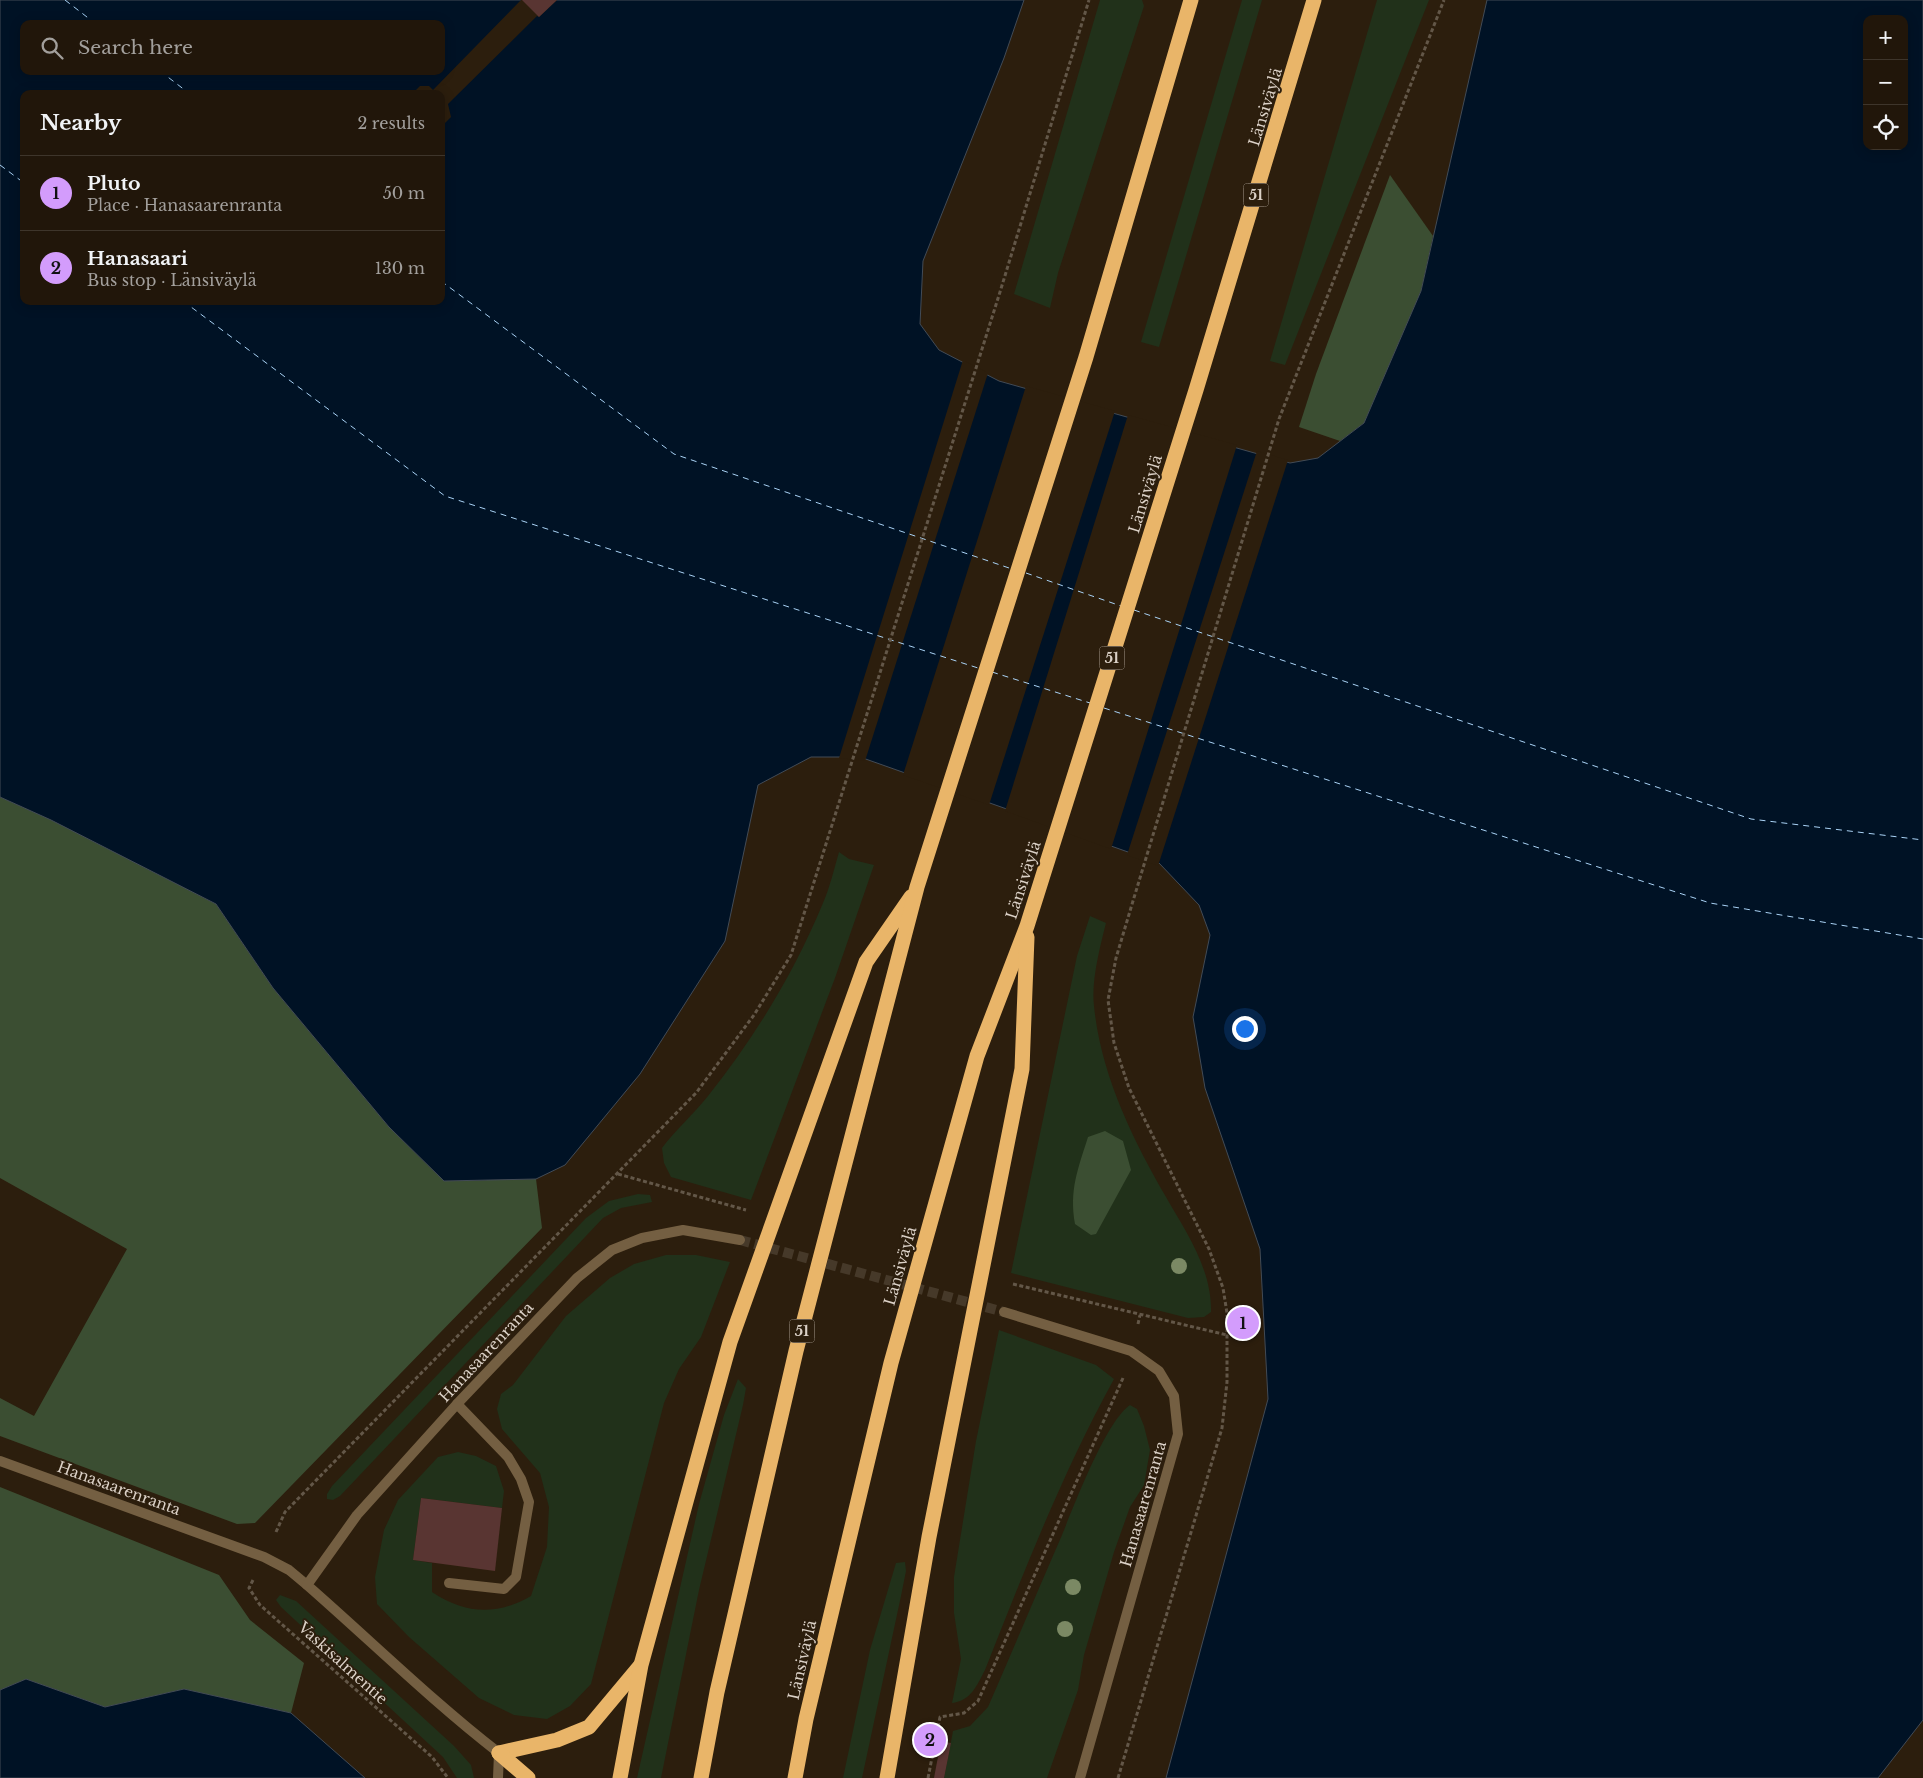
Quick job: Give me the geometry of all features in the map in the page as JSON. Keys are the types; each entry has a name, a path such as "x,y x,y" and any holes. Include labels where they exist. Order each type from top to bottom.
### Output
{"highway":[{"name":"51","path":"701,1778 717,1692 796,1351 918,887 1086,358 1191,0"},
{"name":"Länsiväylä","path":"795,1778 806,1719 891,1363 977,1056 1027,926 1196,390 1314,0"},
{"path":"620,1778 642,1665 730,1342 866,962 918,887"},
{"path":"887,1778 929,1537 1022,1069 1027,926"},
{"path":"499,1753 557,1740 589,1727 642,1665"},
{"path":"499,1753 528,1778"}],"street":[{"name":"Hanasaarenranta","path":"307,1585 357,1515 457,1404 578,1278 612,1250 642,1238 683,1230 740,1240"},
{"name":"Hanasaarenranta","path":"1004,1312 1131,1352 1159,1371 1174,1396 1178,1434 1080,1778"},
{"path":"449,1583 504,1589 516,1577 529,1502 521,1480 508,1457 457,1404"},
{"name":"Hanasaarenranta","path":"0,1461 264,1557 289,1570 380,1648 457,1721 499,1753"},
{"path":"498,1778 499,1753"}],"path":[{"path":"264,1557 285,1512 696,1093 754,1015 791,955 1000,292 1089,0"},
{"path":"1118,1778 1222,1428 1227,1382 1228,1313 1223,1288 1209,1249 1130,1088 1114,1043 1108,1000 1116,958 1279,418 1444,0"},
{"path":"618,1174 749,1211"},
{"path":"1013,1284 1227,1335"},
{"path":"928,1778 940,1717 964,1712 978,1701 1118,1394 1140,1315"},
{"name":"Vaskisalmentie","path":"264,1557 250,1588 260,1605 432,1757 448,1778"}],"green space":[{"path":"1100,0 1142,0 1144,6 1058,273 1050,308 1014,294"},
{"path":"1242,0 1262,0 1159,347 1141,342"},
{"path":"1377,0 1429,0 1285,365 1270,361"},
{"path":"1390,175 1433,236 1421,291 1364,423 1340,441 1299,427 1316,374"},
{"path":"0,797 51,819 216,904 273,988 389,1127 444,1181 536,1179 542,1228 255,1523 237,1524 0,1436 0,1398 34,1416 127,1249 0,1178"},
{"path":"839,852 849,859 874,865 835,978 751,1200 671,1177 664,1163 662,1148 703,1103 742,1051 772,1004 812,929 828,891"},
{"path":"1090,916 1106,923 1097,964 1093,996 1103,1057 1130,1129 1153,1175 1189,1237 1202,1266 1210,1296 1211,1312 1204,1317 1188,1318 1011,1273 1077,956"},
{"path":"1105,1131 1123,1141 1131,1170 1096,1234 1091,1235 1075,1224 1073,1212 1074,1190 1088,1137"},
{"path":"638,1194 650,1195 652,1202 621,1208 603,1218 340,1496 333,1500 327,1499 327,1494 332,1486 586,1218 609,1201"},
{"path":"666,1255 696,1255 730,1262 701,1337 679,1369 664,1403 591,1684 570,1706 547,1719 514,1715 479,1698 409,1637 377,1604 375,1577 384,1530 398,1500 438,1457 458,1452 476,1456 496,1466 504,1491 502,1508 421,1498 413,1560 432,1563 432,1592 456,1605 481,1610 493,1609 505,1607 531,1596 547,1547 549,1507 540,1473 502,1429 497,1409 501,1394 513,1385 566,1316 610,1278 634,1264"},
{"path":"999,1330 1096,1365 1114,1379 1061,1486 985,1670 969,1696 959,1702 952,1703 961,1659 954,1613 954,1577 976,1441"},
{"path":"738,1379 746,1388 743,1405 699,1590 661,1778 637,1778 699,1504 724,1415"},
{"path":"1130,1405 1137,1409 1144,1426 1150,1450 1144,1485 1130,1507 1114,1552 1084,1655 1078,1690 1047,1778 944,1778 953,1731 970,1726 988,1707 1092,1465 1111,1428"},
{"path":"0,1487 219,1575 250,1620 304,1663 291,1713 184,1689 105,1707 26,1679 0,1690"},
{"path":"905,1562 906,1571 862,1778 843,1778 870,1650 896,1563"},
{"path":"280,1595 296,1601 454,1746 471,1765 474,1778 457,1778 443,1757 281,1607 276,1600"}],"water":[{"path":"0,0 1024,0 1004,58 923,261 920,324 939,350 999,381 1290,463 1318,458 1364,423 1421,291 1487,0 1923,0 1923,1720 1878,1778 1166,1778 1268,1399 1260,1249 1205,1088 1193,1017 1210,935 1199,905 1159,863 860,757 811,757 758,785 725,941 640,1074 565,1165 536,1179 444,1181 389,1127 273,988 216,904 51,820 0,797"},
{"path":"26,1679 105,1707 184,1689 291,1713 365,1778 0,1778 0,1690"}],"pier":[{"path":"521,0 557,0 539,17 537,16 448,104 451,117 445,123 445,90 433,90"},
{"path":"420,86 429,86 433,90 416,90"},
{"path":"963,360 988,373 865,761 839,758"},
{"path":"1026,386 1115,411 989,805 903,775"},
{"path":"1128,415 1237,445 1111,849 1005,811"},
{"path":"1257,451 1288,460 1158,866 1127,855"}],"building":[{"path":"522,0 557,0 539,17"},
{"path":"421,1498 502,1508 495,1571 413,1560"},
{"path":"941,1741 951,1743 944,1778 934,1778"}],"ferry route":[{"path":"65,0 91,20"},
{"path":"165,75 185,90"},
{"path":"0,165 20,180"},
{"path":"445,284 674,454 1012,569"},
{"path":"188,305 445,496 978,668"},
{"path":"1026,573 1121,606"},
{"path":"1134,610 1751,819 1923,840"},
{"path":"992,672 1090,703"},
{"path":"1104,708 1710,903 1923,939"}],"tunnel":[{"path":"740,1240 1004,1312"}],"place":[{"name":"Pluto","path":"1243,1323"},
{"name":"Hanasaari","path":"930,1740"}]}
